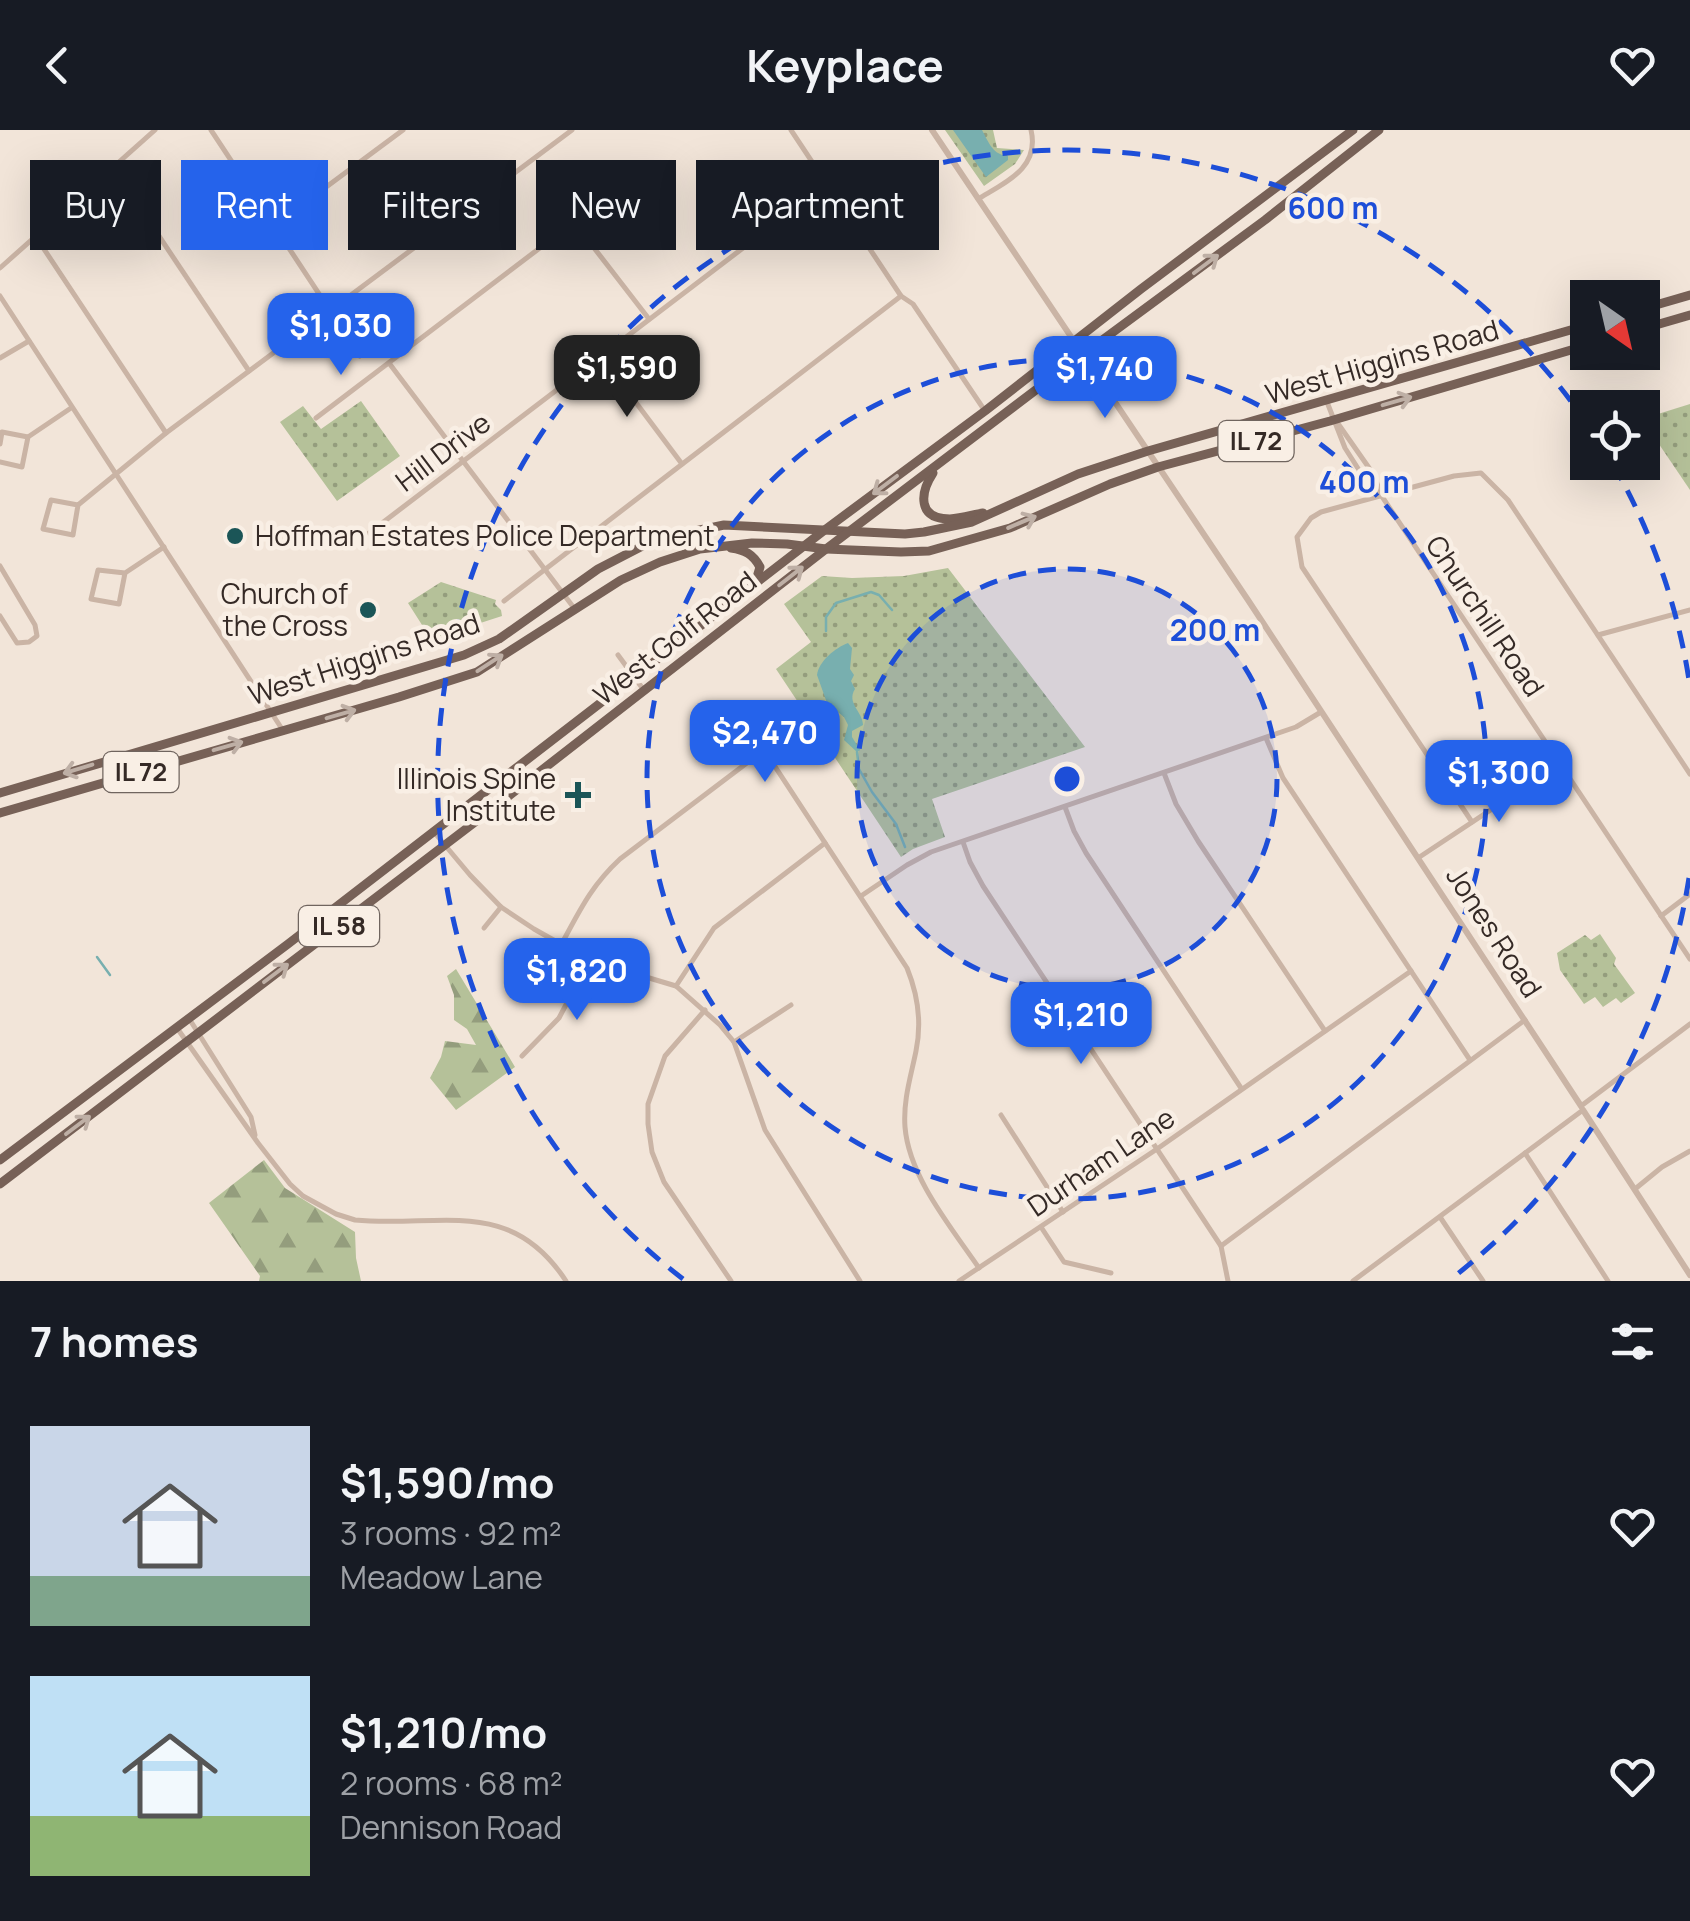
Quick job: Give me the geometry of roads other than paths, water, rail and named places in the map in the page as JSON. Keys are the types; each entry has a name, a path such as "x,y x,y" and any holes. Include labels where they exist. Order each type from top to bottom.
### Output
{"main road":[{"name":"West Golf Road","path":"0,1160 1354,130"},
{"name":"West Golf Road","path":"0,1184 1379,130"},
{"path":"1660,304 1690,295"},
{"path":"1660,323 1690,315"},
{"name":"West Higgins Road","path":"0,793 481,648 624,554 656,539 724,525 905,534 972,522 1078,474 1570,330"},
{"name":"West Higgins Road","path":"0,814 477,672 621,580 700,549 752,543 929,551 1010,528 1158,467 1335,420 1570,350"},
{"path":"938,466 923,491 925,506 931,514 952,518 996,511"},
{"path":"718,546 752,554 760,567 755,584"}],"street":[{"path":"121,160 155,130"},
{"path":"211,130 231,160"},
{"path":"328,185 402,130"},
{"path":"78,505 51,500 43,530 73,534 78,505 115,474 572,130"},
{"path":"790,130 811,160"},
{"name":"Jones Road","path":"932,130 1418,858 1690,1274"},
{"path":"978,199 1019,174 1030,160 1034,140 1031,130"},
{"path":"316,418 574,222 648,319"},
{"path":"161,239 249,371"},
{"path":"0,268 30,242"},
{"path":"45,250 166,433"},
{"path":"291,250 360,356"},
{"name":"Hill Drive","path":"369,533 739,250"},
{"path":"871,250 985,411"},
{"path":"0,296 282,730"},
{"path":"504,602 902,296"},
{"path":"0,358 29,341"},
{"path":"601,356 682,464"},
{"path":"388,363 574,608"},
{"name":"Churchill Road","path":"1327,401 1335,420 1374,475 1380,494 1690,960"},
{"path":"0,462 22,467 28,438 71,408"},
{"path":"0,444 2,432 28,438"},
{"path":"1472,822 1302,567 1297,536 1321,512 1454,476 1481,474 1508,500 1690,774"},
{"path":"124,573 119,604 91,600 98,570 124,573 164,548"},
{"path":"0,566 35,625 37,636 29,642 18,642 0,616"},
{"path":"1598,635 1690,610"},
{"path":"618,655 644,690"},
{"path":"736,707 906,968 916,994 919,1032 904,1112 911,1160 979,1268"},
{"path":"861,896 915,860 1296,728 1321,712"},
{"path":"1266,738 1283,778 1470,1060"},
{"path":"560,944 592,888 612,866 764,750"},
{"path":"1418,858 1560,764"},
{"path":"1164,773 1198,842 1325,1030"},
{"path":"1065,807 1080,842 1242,1089"},
{"path":"434,832 502,907 589,960 676,986 706,1010 734,1042 765,1130 860,1281"},
{"path":"676,986 714,928 825,842"},
{"path":"963,842 983,886 1221,1246 1228,1281"},
{"path":"1661,916 1690,894"},
{"path":"484,928 502,907"},
{"path":"522,1056 559,1018 589,960"},
{"name":"Durham Lane","path":"960,1281 1411,971"},
{"path":"734,1042 791,1005"},
{"path":"706,1010 665,1056 648,1104 648,1124 652,1152 664,1182 731,1281"},
{"path":"189,1019 251,1118 258,1143"},
{"path":"1221,1246 1525,1020"},
{"path":"1354,1281 1690,1024"},
{"path":"177,1028 258,1143 303,1196 354,1220 488,1222 535,1244 566,1281"},
{"path":"1001,1115 1063,1212"},
{"path":"1635,1189 1662,1167 1690,1152"},
{"path":"1525,1153 1608,1281"},
{"path":"1440,1217 1483,1281"},
{"path":"1041,1228 1064,1262 1111,1273"}],"water":[{"path":"953,130 982,130 992,148 1008,156 1008,160 986,177"},
{"path":"848,643 852,648 850,669 855,689 852,699 863,725 852,731 860,750 857,752 844,740 848,725 827,703 817,675 828,656"}],"waterway":[{"path":"826,631 826,617 836,603 871,592 892,610"},
{"path":"857,752 859,769 896,824 905,847"},
{"path":"97,957 110,975"}],"place":[{"name":"Hoffman Estates Police Department","path":"235,536"},
{"name":"Church of the Cross","path":"368,610"},
{"name":"Illinois Spine Institute","path":"578,795"}]}
